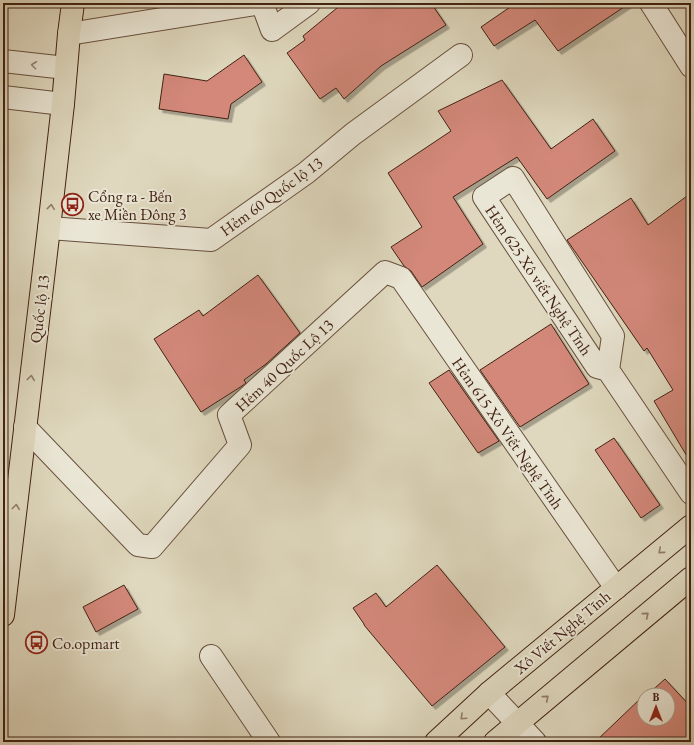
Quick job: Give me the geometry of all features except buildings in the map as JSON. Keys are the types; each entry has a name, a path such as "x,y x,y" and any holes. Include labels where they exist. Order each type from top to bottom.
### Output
{"main road":[{"name":"Quốc lộ 13","path":"3,615 49,228 73,3"},
{"name":"Xô Viết Nghệ Tĩnh","path":"436,742 489,693 691,526"},
{"path":"495,742 691,578"}],"street":[{"path":"69,34 261,3 272,30 309,3"},
{"path":"651,3 691,66"},
{"name":"Hẻm 60 Quốc lộ 13","path":"49,228 211,240 306,173 353,134 461,56"},
{"path":"3,61 66,68"},
{"path":"3,97 63,104"},
{"name":"Hẻm 625 Xô viết Nghệ Tĩnh","path":"608,370 613,336 513,178 484,197 597,367 608,370 691,493"},
{"path":"537,278 565,260"},
{"name":"Hẻm 40 Quốc Lộ 13","path":"25,427 138,545 152,547 240,446 229,416 385,272 401,278"},
{"name":"Hẻm 615 Xô Viết Nghệ Tĩnh","path":"401,278 616,588"},
{"path":"211,656 269,742"},
{"path":"489,693 535,742"}],"place":[{"name":"Cổng ra - Bến xe Miền Đông 3","path":"72,205"},
{"name":"Co.opmart","path":"36,643"}]}
